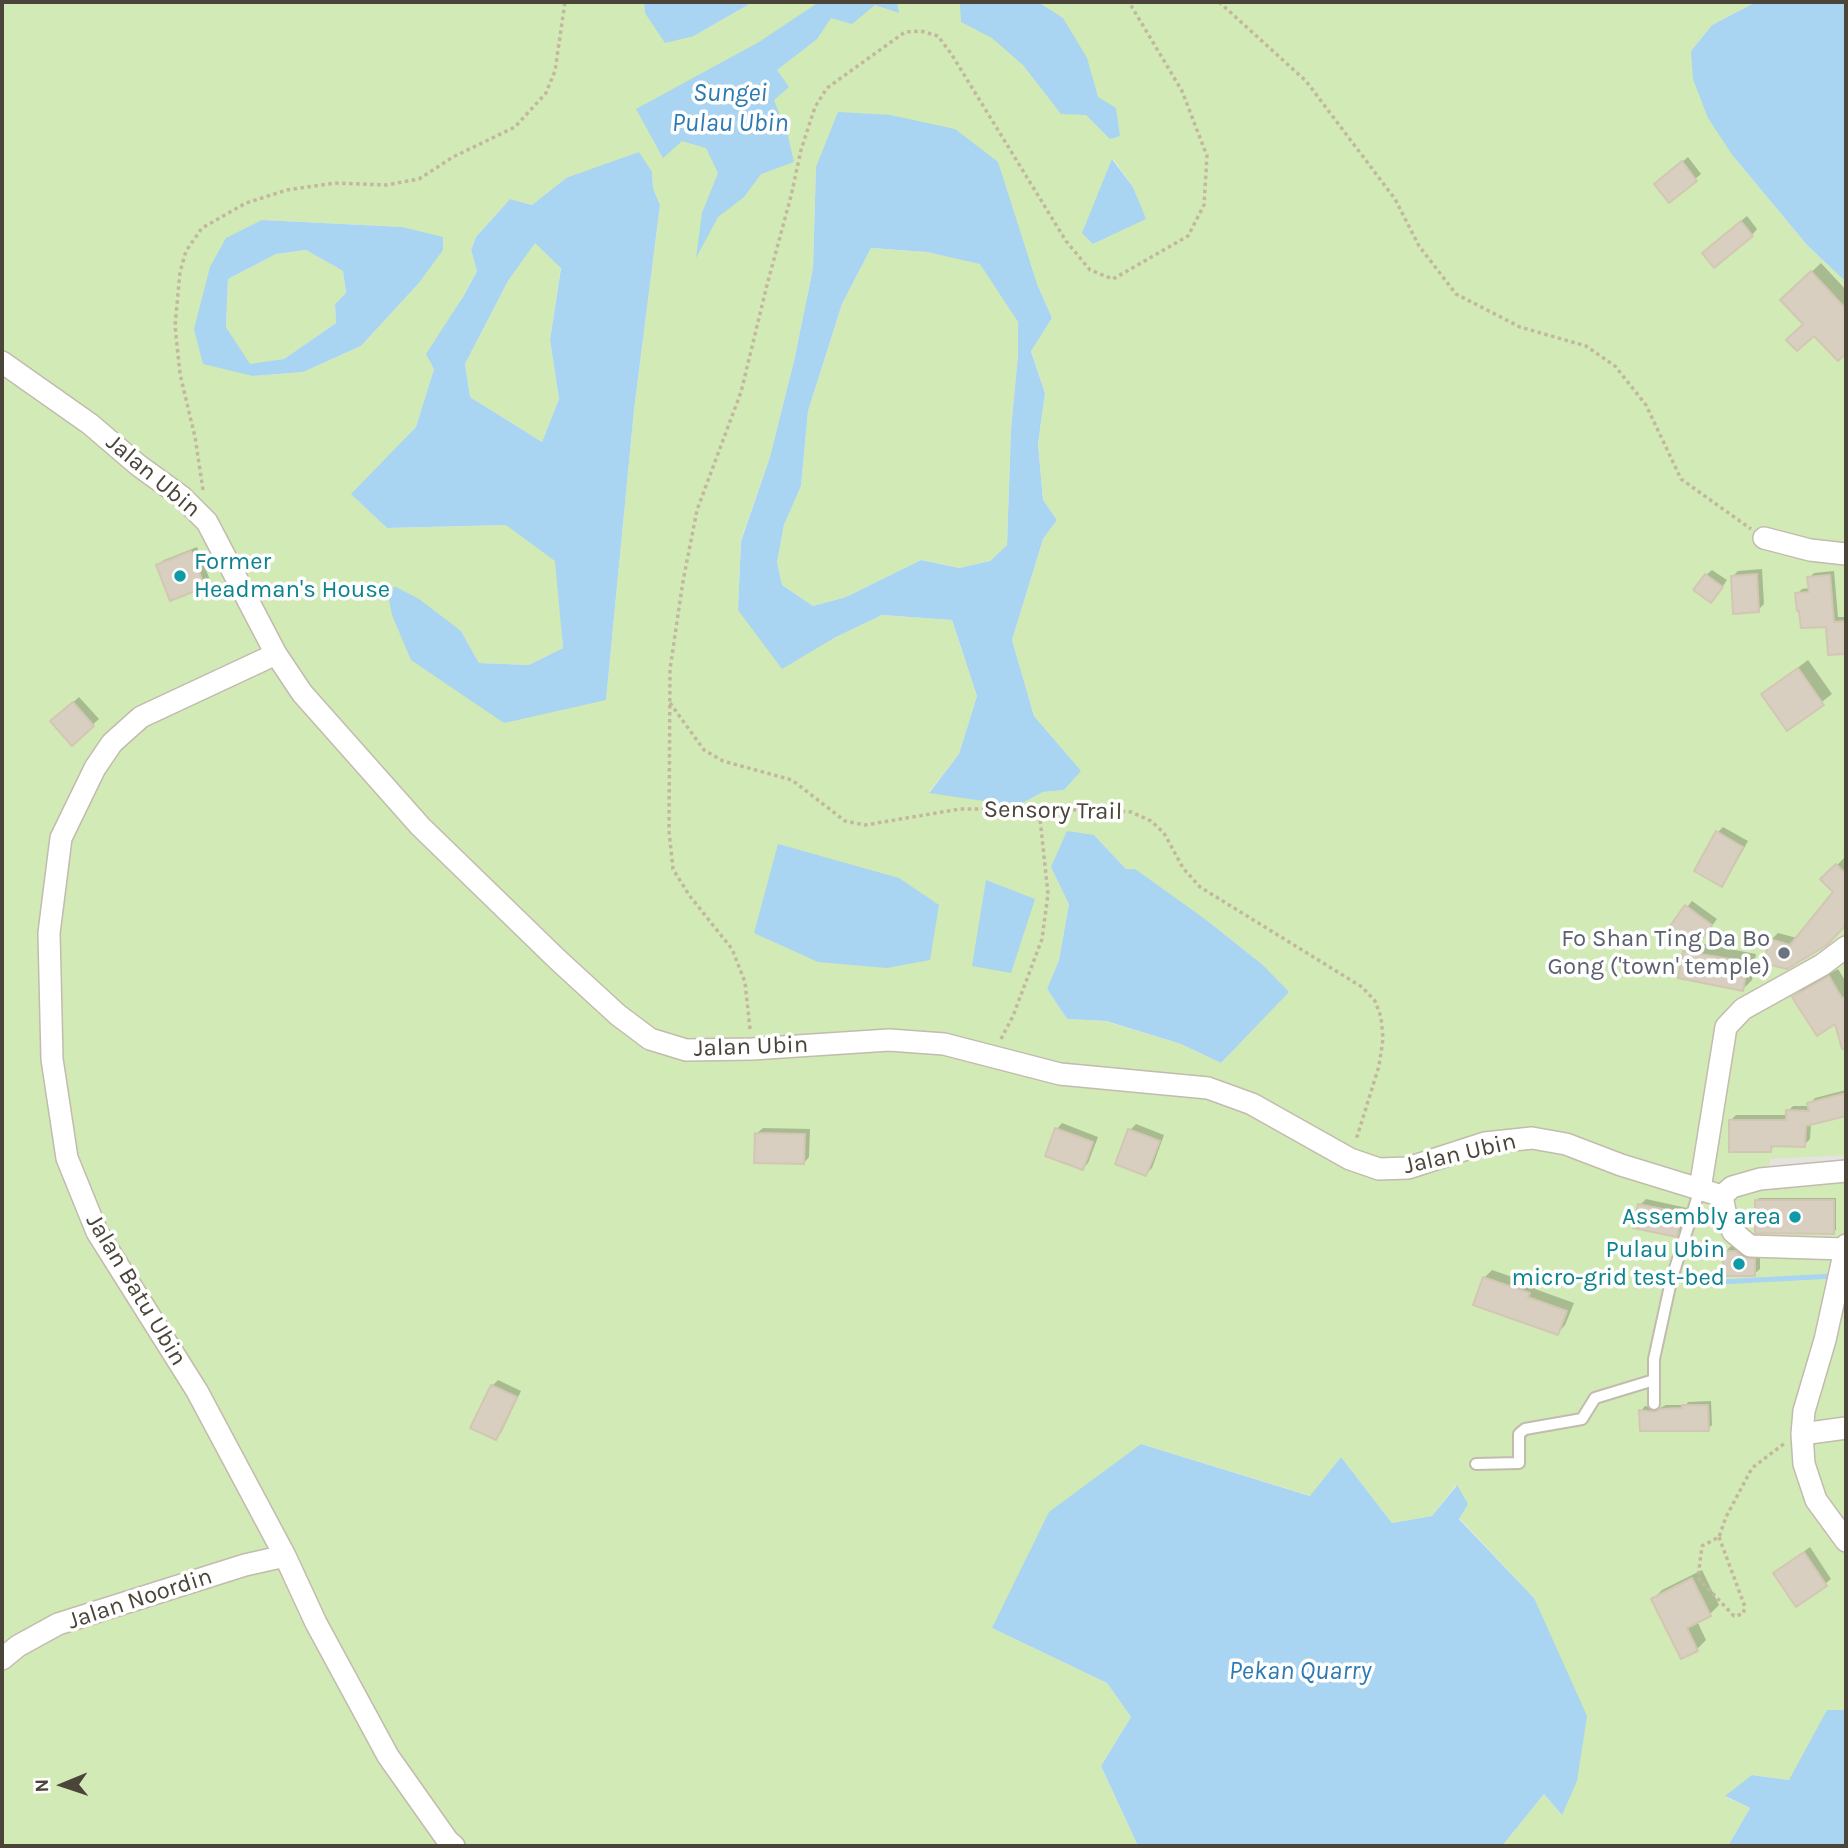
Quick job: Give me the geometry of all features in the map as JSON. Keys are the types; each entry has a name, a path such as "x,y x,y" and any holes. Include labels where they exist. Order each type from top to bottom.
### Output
{"street":[{"name":"Jalan Ubin","path":"2,362 90,424 138,465 182,497 207,522 276,654 302,693 420,826 618,1015 650,1039 686,1050 752,1049 889,1040 944,1044 1060,1074 1208,1088 1252,1104 1350,1159 1379,1169 1408,1168 1485,1143 1532,1138 1566,1144 1621,1165 1722,1196"},
{"path":"1765,538 1810,550 1846,554"},
{"name":"Jalan Batu Ubin","path":"276,654 141,717 112,743 95,768 61,838 49,933 52,1059 66,1158 97,1232 197,1391 285,1556 316,1623 388,1756 454,1846"},
{"path":"1700,1189 1726,1027 1743,1009 1822,965 1846,947"},
{"path":"1846,1171 1760,1179 1732,1187 1722,1196 1733,1232 1750,1246 1845,1247 1825,1339 1804,1411 1802,1434 1804,1464 1816,1500 1846,1541"},
{"path":"1802,1434 1846,1429"},
{"name":"Jalan Noordin","path":"2,1659 18,1646 58,1624 245,1565 285,1556"}],"lane":[{"path":"1654,1404 1654,1359 1671,1281 1700,1189"},
{"path":"1476,1464 1519,1462 1519,1434 1525,1429 1582,1419 1595,1398 1654,1380"}],"path":[{"path":"207,522 195,438 180,374 175,326 180,272 186,251 202,228 246,202 287,190 335,183 386,186 419,179 453,157 515,127 546,93 555,71 565,2"},
{"path":"752,1049 745,982 732,949 689,895 673,869 669,831 670,669 697,510 741,392 814,107 827,88 905,32 921,31 938,36 1066,241 1090,270 1113,279 1188,236 1204,205 1207,156 1182,91 1129,2"},
{"path":"1219,2 1306,81 1395,199 1419,246 1455,294 1520,327 1586,346 1615,366 1646,405 1681,479 1765,538"},
{"name":"Sensory Trail","path":"669,701 704,750 723,761 792,780 845,821 865,825 950,810 1120,811 1131,812 1151,821 1164,833 1182,867 1200,887 1362,987 1375,1001 1381,1017 1383,1039 1380,1066 1350,1159"},
{"path":"992,1056 1013,1016 1042,939 1048,894 1039,810"},
{"path":"1719,1537 1702,1546 1698,1578 1734,1616 1743,1614 1745,1607 1719,1537 1726,1517 1752,1468 1777,1446 1802,1434"}],"green space":[{"path":"2,2 644,2 645,13 694,36 753,2 1756,2 1712,25 1691,51 1733,156 1807,245 1846,282 1846,1710 1827,1711 1846,1846 1788,1780 1753,1775 1726,1797 1750,1808 1728,1846 1502,1846 1544,1794 1562,1815 1534,1598 1459,1518 1456,1485 1432,1516 1392,1523 1341,1457 1311,1496 1141,1444 992,1628 1107,1683 1131,1717 1101,1766 1138,1846 2,1846","holes":["1113,159 1133,187 1145,219 1093,244","816,167 1037,284 1052,318 1031,350 1045,393 1038,444 1043,500 1057,520 1043,539 1012,640 1034,716 1080,771 1064,790 1043,792 1017,806 929,792 959,754 977,696 952,620 882,615 834,638 738,610 741,540 770,457 794,361 813,268","652,172 653,188 660,205 634,410 606,700 411,660 389,600 394,586 461,631 479,663 529,665 563,648 556,561 507,525 387,528 352,494 416,427 434,369 463,297 477,271 471,250 476,237 510,199 532,205 566,178","262,220 402,227 418,284 361,346 303,372 253,376 194,329","1094,835 1126,869 1209,922 1263,965 1288,992 1221,1063 1181,1044 1105,1021 1067,1019 1047,989 1059,960 1069,904"]},
{"path":"535,242 561,267 550,340 559,399 542,442 470,397 465,364 508,281"},
{"path":"871,248 927,252 981,263 1018,322 1007,545 990,561 959,568 921,560 846,597 813,606 782,585 777,562 784,525 801,486 808,411 842,304"},
{"path":"306,250 343,271 346,294 335,304 336,323 284,359 250,365 226,327 228,279 276,254"}],"shaded area":[{"path":"1846,1155 1846,1166 1769,1170 1770,1159"}],"water":[{"path":"644,2 753,2 694,36 665,43 645,13"},
{"name":"Sungei Pulau Ubin","path":"819,2 897,2 899,13 875,5 852,24 831,18 817,39 777,70 789,87 774,100 788,136 794,162 761,174 744,197 718,217 696,258 702,213 718,173 706,148 682,141 663,158 636,109 759,42"},
{"path":"960,2 1038,2 1063,18 1087,58 1098,97 1116,108 1120,136 1110,139 1086,115 1061,114 1023,65 992,38 961,22"},
{"path":"1756,2 1846,2 1846,282 1807,245 1733,156 1708,118 1693,79 1691,51 1712,25"},
{"path":"838,112 890,115 955,129 998,162 1037,284 1052,318 1031,351 1045,393 1038,444 1043,500 1057,520 1043,539 1012,640 1034,716 1081,771 1064,790 1043,792 1017,806 929,793 959,754 977,696 952,620 882,615 834,638 782,669 738,610 741,541 770,457 794,361 813,268 816,167","holes":["871,248 927,252 980,264 1018,322 1007,545 990,561 959,568 921,560 846,597 813,606 782,585 777,562 784,525 801,486 808,411 842,304"]},
{"path":"639,152 652,172 653,188 660,205 634,410 606,700 504,723 411,660 392,615 389,600 394,586 419,599 461,631 479,663 529,665 563,648 555,561 506,525 387,528 351,494 416,427 434,369 426,354 477,271 471,250 476,237 510,199 532,205 566,178","holes":["535,243 561,268 550,340 559,399 542,442 470,397 465,364 508,281"]},
{"path":"1112,159 1133,187 1146,219 1093,244 1082,233"},
{"path":"262,220 402,227 443,237 443,250 418,284 361,346 303,372 253,376 203,364 194,329 210,267 226,238","holes":["306,250 343,271 346,293 335,304 336,323 284,359 250,364 226,327 228,279 276,254"]},
{"path":"1067,831 1094,835 1126,869 1135,869 1209,922 1263,965 1289,992 1221,1063 1181,1044 1106,1021 1067,1019 1047,989 1059,960 1069,904 1051,867"},
{"path":"778,844 899,878 939,905 930,960 887,968 818,962 754,933"},
{"path":"986,880 1035,899 1011,973 972,966"},
{"name":"Pekan Quarry","path":"1141,1444 1310,1496 1341,1457 1392,1523 1432,1516 1457,1485 1468,1504 1459,1519 1534,1598 1587,1716 1577,1781 1562,1815 1544,1794 1502,1846 1138,1846 1101,1766 1131,1717 1107,1683 992,1628 1049,1512"},
{"path":"1827,1710 1846,1710 1846,1846 1728,1846 1750,1808 1725,1796 1752,1775 1789,1780"}],"building":[{"path":"1682,161 1697,181 1669,203 1654,184"},
{"path":"1741,221 1753,236 1714,268 1702,253"},
{"path":"1811,271 1846,309 1846,353 1838,361 1814,336 1797,351 1786,340 1803,324 1780,300"},
{"name":"Former Headman's House","path":"191,551 205,587 170,601 156,565"},
{"path":"1705,574 1723,587 1711,603 1693,590"},
{"path":"1757,574 1759,612 1733,614 1731,576"},
{"path":"1830,575 1834,622 1846,621 1846,654 1828,655 1826,627 1801,628 1797,611 1795,593 1809,592 1807,577"},
{"path":"1798,668 1824,705 1787,731 1761,694"},
{"path":"73,702 94,726 72,746 50,721"},
{"path":"1716,831 1743,847 1722,887 1694,871"},
{"path":"1836,864 1846,874 1846,925 1827,945 1787,969 1763,963 1770,939 1790,945 1833,892 1820,879"},
{"path":"1685,905 1712,925 1693,951 1667,930"},
{"path":"1683,951 1748,962 1743,991 1678,978"},
{"path":"1829,976 1842,998 1846,997 1846,1048 1842,1049 1835,1024 1817,1036 1792,997"},
{"path":"1846,1093 1846,1116 1806,1126 1805,1147 1771,1146 1771,1152 1729,1152 1729,1120 1786,1120 1786,1110 1809,1111 1807,1103"},
{"path":"1055,1128 1093,1142 1083,1170 1045,1156"},
{"path":"1128,1129 1160,1141 1146,1176 1115,1164"},
{"path":"755,1133 805,1134 804,1164 754,1163"},
{"name":"Assembly area","path":"1755,1200 1834,1200 1834,1234 1755,1233"},
{"path":"1638,1204 1682,1213 1677,1237 1633,1228"},
{"name":"Pulau Ubin micro-grid test-bed","path":"1723,1251 1736,1251 1742,1257 1755,1259 1755,1276 1723,1276"},
{"path":"1483,1277 1530,1293 1528,1297 1567,1311 1558,1335 1473,1305"},
{"path":"491,1385 517,1397 496,1440 470,1428"},
{"path":"1682,1405 1708,1405 1709,1431 1640,1431 1639,1410 1655,1412 1660,1409 1682,1408"},
{"path":"1804,1552 1827,1586 1796,1607 1773,1573"},
{"path":"1692,1578 1711,1616 1687,1628 1698,1651 1681,1659 1651,1599"}],"waterway":[{"path":"1700,1283 1834,1276"}],"place":[{"name":"Former Headman's House","path":"180,576"},
{"name":"Fo Shan Ting Da Bo Gong ('town' temple)","path":"1784,953"},
{"name":"Assembly area","path":"1795,1217"},
{"name":"Pulau Ubin micro-grid test-bed","path":"1739,1264"}]}
